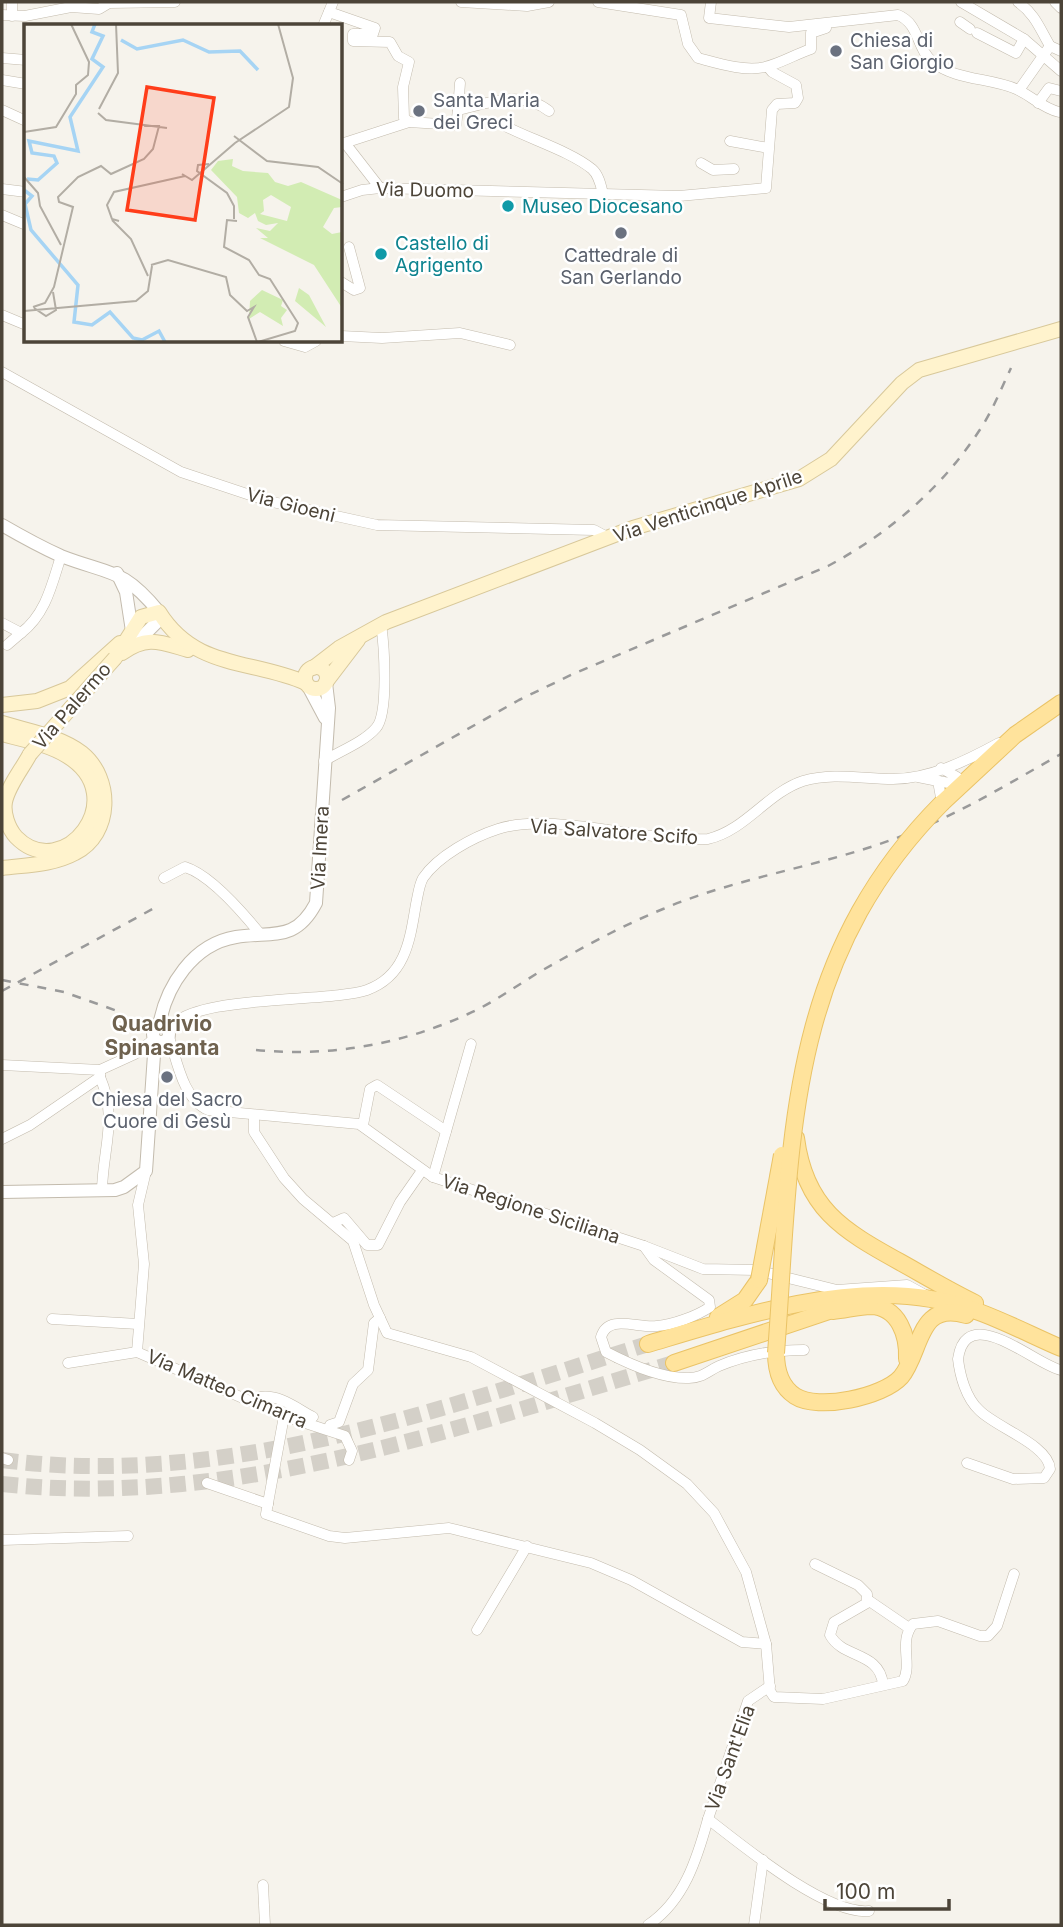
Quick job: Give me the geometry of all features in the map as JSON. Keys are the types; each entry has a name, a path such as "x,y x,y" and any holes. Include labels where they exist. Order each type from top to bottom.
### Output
{"main road":[{"name":"Via Venticinque Aprile","path":"313,668 381,624 607,537 799,479 831,459 902,383 919,370 1061,328"},
{"path":"2,705 37,701 58,694 80,680 132,637 141,617 159,612 175,635 198,652"},
{"name":"Via Venticinque Aprile","path":"326,683 367,633"},
{"path":"132,637 243,664 317,689 326,683 323,670 243,664"},
{"name":"Via Palermo","path":"30,754 111,655"},
{"path":"307,685 305,676 313,668"},
{"path":"667,1338 691,1326 728,1314 745,1300 759,1280 783,1150 819,1000 839,950 865,901 924,821 1015,735 1061,703"},
{"path":"2,723 59,740 83,754 100,778 105,803 100,825 79,852 55,861 2,868"},
{"path":"2,734 62,753 79,766 92,782 95,802 90,820 80,837 61,848 32,847 15,836 7,820 8,794 30,754"},
{"path":"2,787 30,754"},
{"path":"796,1102 776,1353 779,1376 789,1391 816,1404 879,1391 898,1380 906,1371 919,1333 938,1317 960,1313 1006,1324"},
{"path":"794,1121 799,1163 819,1203 841,1227 906,1266 994,1312 1006,1324"},
{"path":"648,1344 773,1310 873,1294 923,1298 968,1308 1061,1348"},
{"path":"674,1363 823,1312 872,1300 923,1298"},
{"path":"823,1312 872,1306 891,1314 906,1336 906,1371"}],"street":[{"path":"12,2 7,16 56,8 103,8 109,2 175,2"},
{"path":"461,2 527,6 549,2"},
{"path":"598,2 681,15 688,44 698,58 736,66 768,67 811,49 812,32 828,28 834,21"},
{"path":"712,2 709,18 789,27 898,15 911,23 925,52 936,65 1019,90 1038,103 1059,112"},
{"path":"961,2 1024,39 1047,50 1061,51"},
{"path":"1018,2 1030,10 1044,30 1047,50 1061,71"},
{"path":"1055,2 1061,8"},
{"path":"324,24 331,7 375,28 373,34 353,34 353,41 390,42 398,56 409,62 402,92 404,118 409,122"},
{"path":"960,22 1016,53 1024,39"},
{"path":"1019,90 1047,50"},
{"path":"2,58 24,60"},
{"path":"730,141 769,145 773,108 779,103 795,103 798,98 796,85 768,67"},
{"path":"2,80 24,84"},
{"path":"380,188 343,144 409,122 456,125 460,83"},
{"path":"1038,103 1049,88 1061,91"},
{"path":"458,110 523,98 550,110"},
{"path":"2,110 24,120"},
{"path":"501,124 593,169 603,194"},
{"name":"Via Duomo","path":"343,196 380,188 603,194 720,193 766,188 769,145"},
{"path":"701,163 713,170 734,169"},
{"path":"2,188 24,192"},
{"path":"2,215 24,224"},
{"path":"343,283 354,290 360,286 349,247"},
{"path":"2,315 24,324"},
{"path":"343,336 382,338 460,333 510,345"},
{"path":"292,343 308,347 313,343"},
{"name":"Via Gioeni","path":"2,372 181,472 268,501 377,525 594,530 607,537"},
{"path":"2,526 61,556 117,573 132,583 159,612"},
{"path":"7,645 30,627 44,606 61,556"},
{"path":"117,573 126,592 132,637"},
{"path":"2,624 21,633"},
{"path":"324,761 369,734 380,723 386,666 381,624"},
{"name":"Via Imera","path":"146,1171 155,1056 161,1036 157,1014 187,965 212,945 235,937 293,930 303,922 316,903 329,708 326,683"},
{"path":"307,685 319,703 326,726"},
{"name":"Via Salvatore Scifo","path":"911,777 967,760 1015,735"},
{"path":"941,768 957,776 960,785"},
{"name":"Via Salvatore Scifo","path":"161,1036 182,1018 229,1005 349,994 378,985 400,965 408,946 420,885 446,857 480,837 517,825 708,839 728,832 768,801 803,782 839,776 911,777 960,785"},
{"path":"938,781 942,803"},
{"path":"164,878 185,867 197,871 249,920 261,935"},
{"path":"165,1000 170,1013 182,1018"},
{"path":"2,1139 30,1125 100,1073 161,1036"},
{"name":"Via Regione Siciliana","path":"161,1036 190,1094 198,1104 214,1112 334,1119 363,1125 421,1171 433,1177 644,1246 703,1269 756,1270 837,1290 907,1285 923,1298"},
{"path":"433,1177 471,1044"},
{"path":"2,1065 100,1073"},
{"path":"100,1073 110,1099 110,1130 102,1190"},
{"path":"363,1125 370,1089 377,1085 446,1131"},
{"path":"254,1115 254,1132 284,1178 303,1199 348,1234 357,1248 387,1333 471,1357 586,1418 640,1450 687,1484 714,1513 737,1553 749,1581 766,1644 770,1686 774,1697 811,1700 900,1682 905,1677 904,1639 909,1628 917,1622 933,1620 980,1636 988,1636 997,1626 1014,1574"},
{"path":"2,1192 124,1188 146,1171"},
{"name":"Via Matteo Cimarra","path":"146,1171 138,1205 144,1264 137,1352 284,1416 345,1436 352,1451 349,1460"},
{"path":"334,1223 344,1218 367,1245 378,1245 400,1202 421,1171"},
{"path":"644,1246 654,1260 709,1300 710,1307 656,1326 611,1325 604,1329 601,1337 606,1352 641,1367 689,1379 706,1375 717,1367 770,1349 804,1350"},
{"path":"256,1403 267,1396 288,1402 321,1421 339,1422 353,1384 368,1370 374,1323 380,1318"},
{"path":"52,1319 138,1324"},
{"path":"967,1463 1022,1480 1040,1479 1050,1469 1043,1454 990,1420 972,1403 958,1359 967,1342 982,1335 1000,1338 1037,1361 1061,1370"},
{"path":"68,1363 137,1352"},
{"path":"284,1416 266,1514 329,1536 370,1538 432,1527 449,1528 527,1546 602,1566 742,1642 766,1644"},
{"path":"207,1483 268,1504"},
{"path":"2,1540 128,1536"},
{"path":"477,1630 527,1546"},
{"path":"815,1563 858,1586 869,1600 909,1628"},
{"path":"869,1600 865,1606 834,1622 830,1634 834,1641 873,1662 881,1674 883,1684"},
{"name":"Via Sant'Elia","path":"770,1686 748,1701 708,1819 808,1891 849,1910 869,1910"},
{"path":"648,1925 665,1913 674,1902 699,1851 708,1819"},
{"path":"754,1925 763,1860"},
{"path":"263,1885 265,1925"}],"tunnel":[{"path":"2,1460 85,1466 168,1463 249,1453 411,1417 648,1344"},
{"path":"2,1484 88,1489 174,1485 259,1474 426,1436 674,1363"}],"railway":[{"path":"342,800 519,700 573,674 828,566 872,540 912,508 948,472 984,424 1011,368"},
{"path":"256,1050 338,1050 391,1041 442,1025 486,1005 571,954 647,916 719,889 863,849 913,832 978,801 1061,754"},
{"path":"2,991 158,906"},
{"path":"2,980 64,992 123,1013"}],"place":[{"name":"Chiesa di San Giorgio","path":"836,51"},
{"name":"Santa Maria dei Greci","path":"419,111"},
{"name":"Museo Diocesano","path":"508,206"},
{"name":"Cattedrale di San Gerlando","path":"621,233"},
{"name":"Castello di Agrigento","path":"381,254"},
{"name":"Chiesa del Sacro Cuore di Gesù","path":"167,1077"}],"district":[{"name":"Quadrivio Spinasanta","path":"162,1035"}]}
